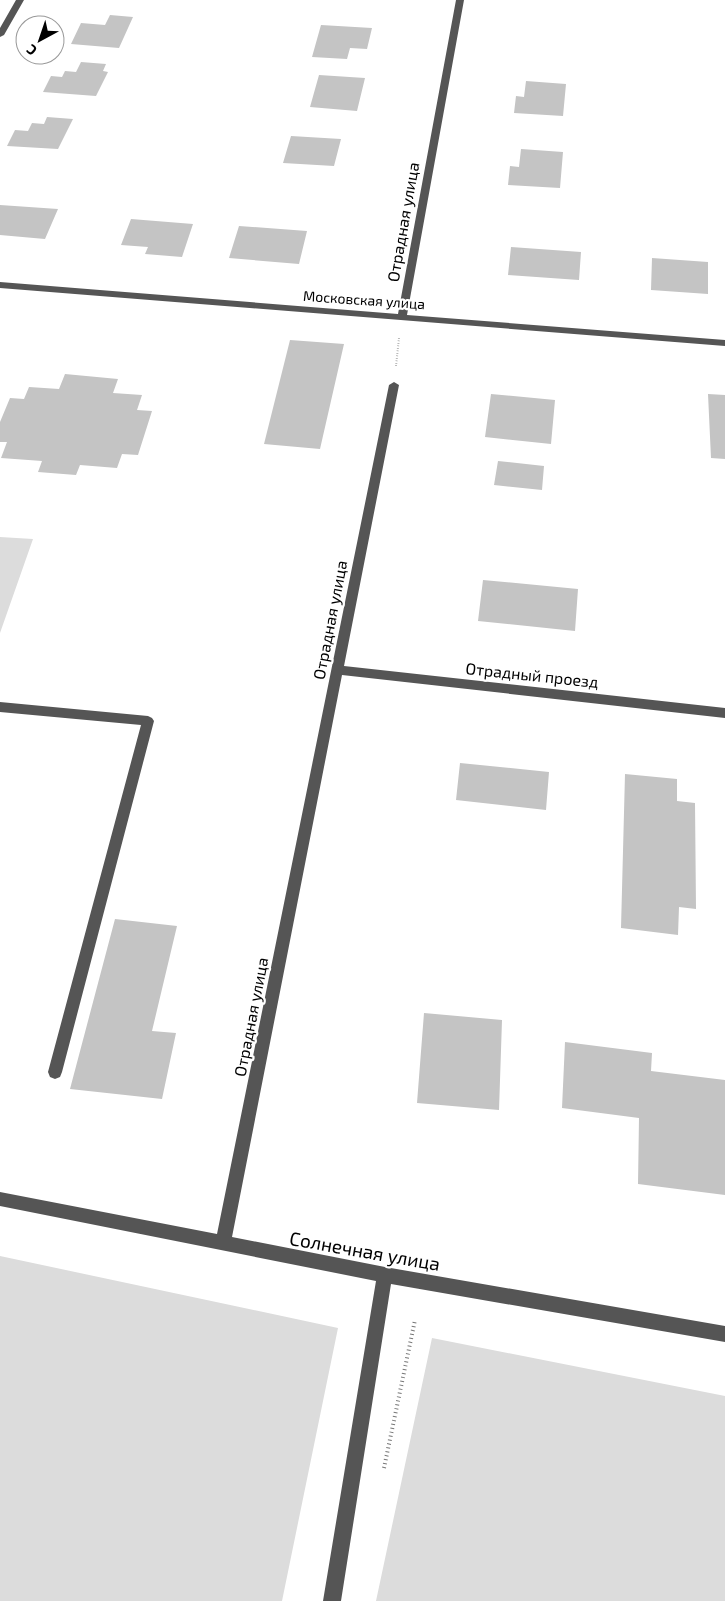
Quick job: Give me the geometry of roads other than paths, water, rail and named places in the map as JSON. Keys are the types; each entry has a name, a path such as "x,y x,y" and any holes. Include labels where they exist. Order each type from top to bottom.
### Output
{"street":[{"path":"0,35 20,0"},
{"name":"Отрадная улица","path":"402,317 460,0"},
{"name":"Московская улица","path":"0,286 725,343"},
{"name":"Отрадная улица","path":"223,1244 394,384"},
{"name":"Отрадный проезд","path":"336,670 725,713"},
{"path":"0,707 148,721 55,1072"},
{"name":"Солнечная улица","path":"0,1199 385,1275 725,1334"},
{"path":"332,1601 385,1275"}]}
